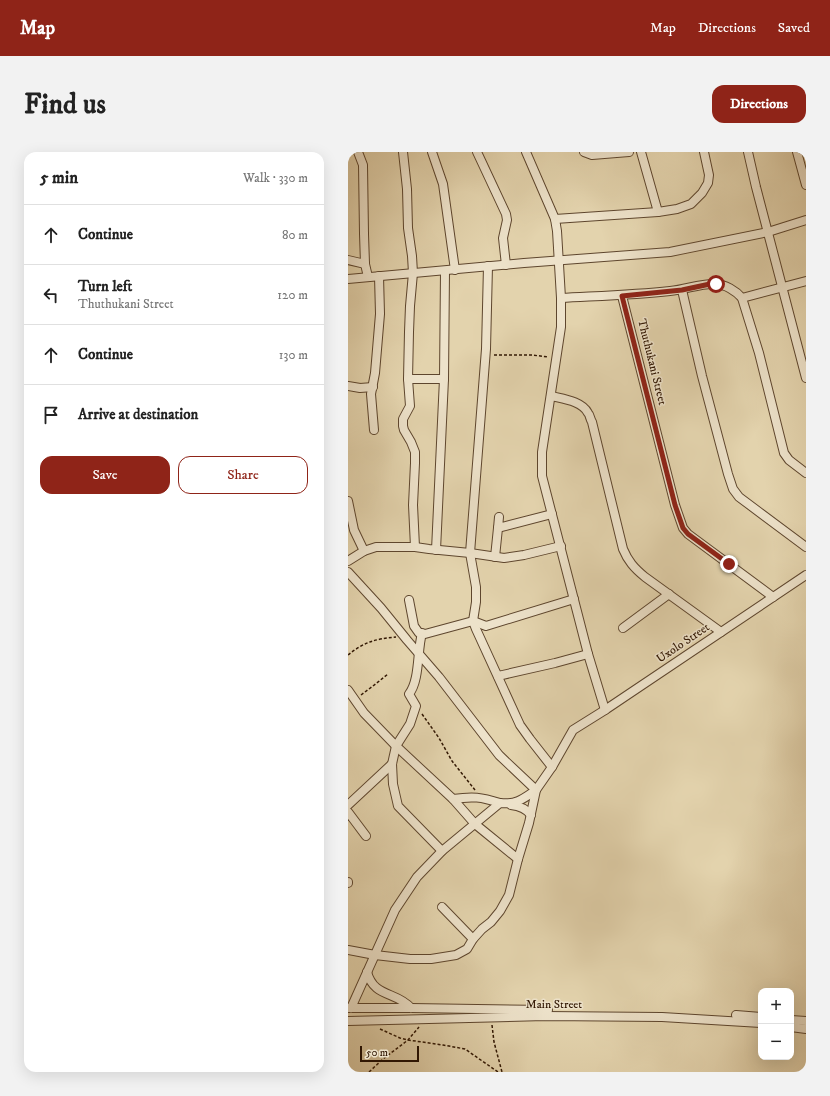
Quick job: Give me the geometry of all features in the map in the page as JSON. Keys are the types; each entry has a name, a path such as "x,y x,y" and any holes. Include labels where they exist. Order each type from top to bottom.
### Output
{"street":[{"path":"358,152 363,165 365,264 368,277"},
{"path":"403,152 407,189 408,228 413,273 410,306 408,379 410,406 404,416 403,423 404,430 415,452 413,505 415,547"},
{"path":"432,152 441,176 444,190 455,270"},
{"path":"477,152 506,214 507,220 503,238 506,265"},
{"path":"526,152 555,219 557,231 561,327 546,428 542,460 542,476 588,654 605,710"},
{"path":"584,152 592,155 629,152"},
{"path":"640,152 658,212"},
{"path":"555,219 658,212 685,206 694,202 708,183 709,175 704,152"},
{"path":"748,152 806,378"},
{"path":"797,152 806,185"},
{"path":"348,279 488,266 670,252 768,232 806,220"},
{"path":"348,260 365,264"},
{"path":"350,1008 395,910 417,877 442,851 475,824 504,804 518,802 536,790 552,767 520,725 473,622 476,602 476,587 470,553 486,354 488,266"},
{"path":"436,550 444,379 445,271"},
{"path":"374,430 371,394 373,387 380,314 379,276"},
{"path":"742,298 806,282"},
{"path":"560,298 622,296 682,290 703,285 716,284 738,294 742,298 759,353 784,453 789,460 806,473"},
{"path":"682,290 702,376 733,489 739,498 806,547"},
{"name":"Thuthukani Street","path":"622,296 675,505 683,528 688,534 773,597"},
{"path":"408,379 444,379"},
{"path":"348,386 360,388 373,387"},
{"path":"551,396 581,405 588,412 592,422 627,558 635,569 721,632"},
{"path":"348,501 354,530 364,551"},
{"path":"498,528 552,514"},
{"path":"495,556 499,517"},
{"path":"348,561 364,551 376,546 415,547 504,558 560,546"},
{"path":"348,572 381,608 418,654 439,677 499,755 536,790"},
{"name":"Uxolo Street","path":"552,767 573,730 806,575"},
{"path":"623,628 669,594"},
{"path":"409,600 414,626 419,632 425,634 473,622 486,626 574,599"},
{"path":"422,633 419,642 414,683 412,690 408,694 416,706 410,724 396,746 392,764 393,784 398,806 442,851"},
{"path":"498,676 588,654"},
{"path":"348,690 364,713 396,746 453,799 475,824 518,859"},
{"path":"348,805 392,764"},
{"path":"348,950 410,959 431,959 456,955 467,949 482,929 492,922 509,895 531,815 536,790"},
{"path":"453,799 481,797 504,804 519,806 528,810 531,815"},
{"path":"348,812 366,836"},
{"path":"442,906 473,939"},
{"path":"367,972 369,980 378,990 399,998 407,1003 411,1008"},
{"name":"Main Street","path":"350,1008 661,1012 758,1017"},
{"name":"Main Street","path":"348,1022 491,1017 662,1016 758,1023"},
{"path":"794,1020 806,1021"},
{"path":"794,1027 806,1029"}],"path":[{"path":"486,354 556,358"},
{"path":"348,655 356,648 370,641 404,637"},
{"path":"355,699 388,674"},
{"path":"416,706 439,738 452,761 481,797"},
{"path":"491,1017 494,1042 502,1072"},
{"path":"368,1072 382,1059 408,1040 424,1019"},
{"path":"371,1021 378,1028 400,1038 464,1050 498,1072"}],"route":[{"path":"716,284 697,286 682,290 622,296 633,334 678,516 683,528 688,534 729,564"}]}
